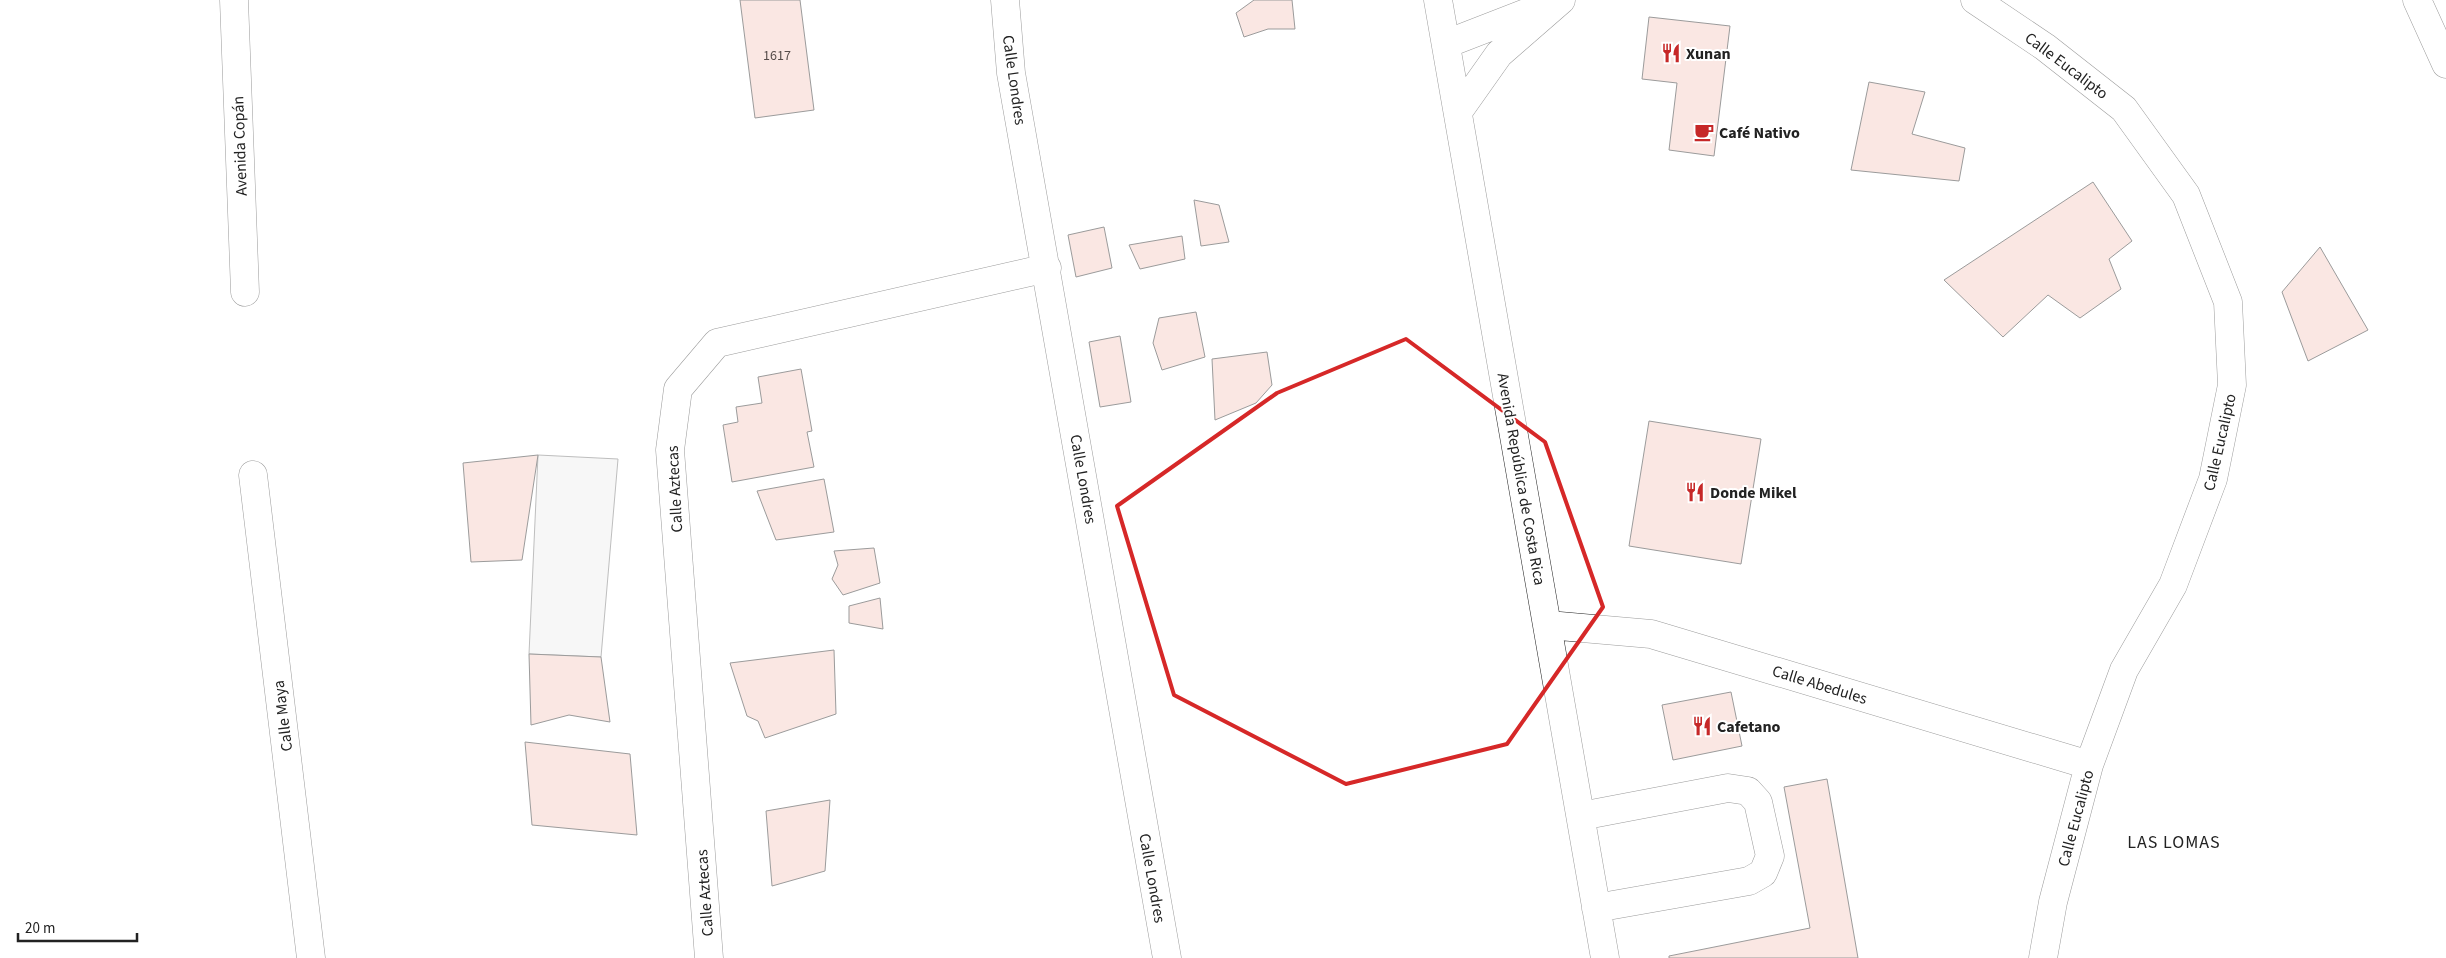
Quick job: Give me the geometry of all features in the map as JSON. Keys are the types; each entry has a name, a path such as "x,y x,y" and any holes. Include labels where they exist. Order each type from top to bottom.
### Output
{"street":[{"name":"Avenida Copán","path":"234,0 245,292"},
{"name":"Calle Londres","path":"1005,0 1012,73 1167,958"},
{"name":"Avenida República de Costa Rica","path":"1438,0 1605,958"},
{"path":"1446,44 1560,0"},
{"path":"1458,112 1499,54 1560,0"},
{"name":"Calle Eucalipto","path":"1975,0 2045,47 2124,109 2186,195 2228,302 2232,385 2213,479 2173,585 2124,670 2089,764 2053,902 2043,958"},
{"path":"2417,0 2446,64"},
{"name":"Calle Aztecas","path":"709,958 670,450 678,389 717,343 1047,268"},
{"name":"Calle Maya","path":"253,475 310,958"},
{"name":"Calle Abedules","path":"1548,625 1651,634 2089,764"},
{"path":"1580,816 1728,788 1748,791 1758,802 1770,856 1763,873 1749,881 1596,908"}],"highlighted area":[{"path":"1406,339 1545,442 1603,607 1507,744 1346,784 1174,695 1117,506 1277,393"}],"shaded area":[{"path":"538,455 618,459 601,657 529,654"}],"building":[{"path":"740,0 800,0 814,110 755,118"},
{"path":"1254,0 1292,0 1295,29 1268,29 1244,37 1236,13"},
{"path":"1649,17 1730,26 1714,156 1669,150 1677,83 1642,79"},
{"path":"1869,82 1925,92 1912,134 1965,148 1959,181 1851,170"},
{"path":"2093,182 2132,241 2109,259 2121,289 2080,318 2048,295 2003,337 1944,280"},
{"path":"1194,200 1219,205 1229,242 1201,246"},
{"path":"1104,227 1112,268 1076,277 1068,235"},
{"path":"1182,236 1185,259 1140,269 1129,245"},
{"path":"2320,247 2368,330 2308,361 2282,292"},
{"path":"1196,312 1205,357 1162,370 1153,343 1159,318"},
{"path":"1120,336 1131,402 1100,407 1089,342"},
{"path":"1267,352 1272,385 1256,403 1215,420 1212,359"},
{"path":"801,369 812,431 807,432 814,467 732,482 723,425 738,422 736,407 762,403 758,377"},
{"name":"Donde Mikel","path":"1649,421 1761,439 1741,564 1629,546"},
{"path":"538,455 522,560 471,562 463,463"},
{"path":"824,479 834,532 776,540 757,491"},
{"path":"874,548 880,583 843,595 832,579 838,565 834,551"},
{"path":"880,598 883,629 849,623 849,606"},
{"path":"834,650 836,714 765,738 758,721 747,716 730,663"},
{"path":"529,654 601,657 610,722 569,715 531,725"},
{"name":"Cafetano","path":"1731,692 1742,746 1673,760 1662,705"},
{"path":"525,742 630,754 637,835 532,825"},
{"path":"1827,779 1858,958 1669,958 1669,956 1810,928 1784,787"},
{"path":"830,800 825,871 772,886 766,811"}],"place":[{"name":"Xunan","path":"1671,53"},
{"name":"Café Nativo","path":"1704,132"},
{"name":"Donde Mikel","path":"1695,492"},
{"name":"Cafetano","path":"1702,726"}],"district":[{"name":"LAS LOMAS","path":"2174,842"}]}
